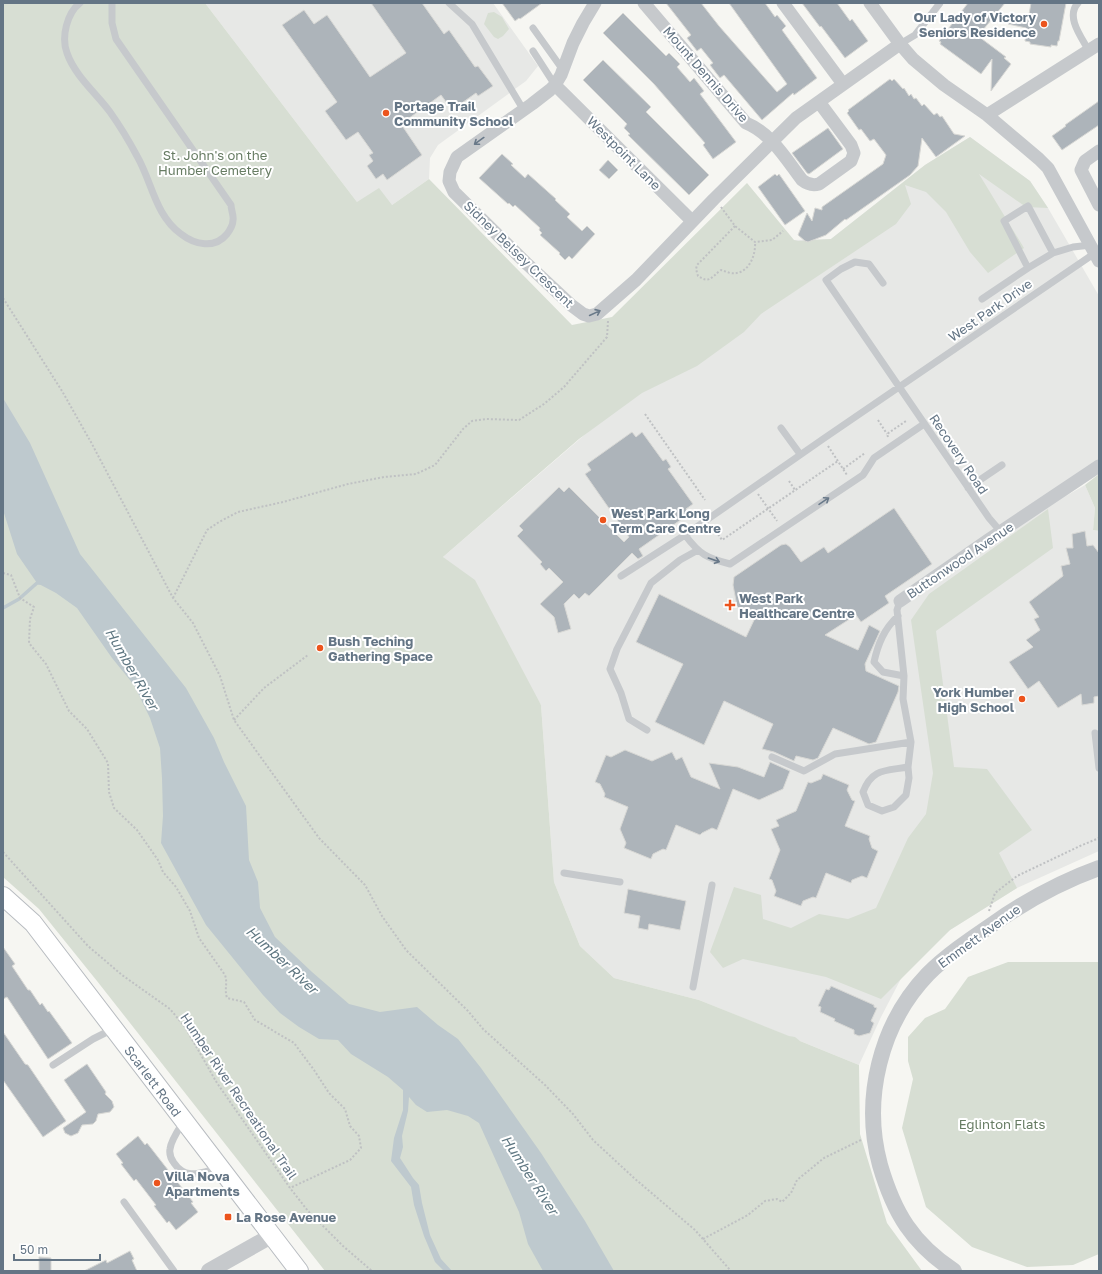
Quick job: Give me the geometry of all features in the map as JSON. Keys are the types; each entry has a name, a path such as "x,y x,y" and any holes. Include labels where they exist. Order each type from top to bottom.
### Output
{"main road":[{"name":"Scarlett Road","path":"3,896 33,923 299,1271"}],"street":[{"name":"Sidney Belsey Crescent","path":"595,3 576,36 555,85 457,157 450,172 449,181 454,192 470,209 572,305 583,314 589,316 597,314 609,305 636,280 692,221 796,118 900,44"},
{"name":"Mount Dennis Drive","path":"644,3 746,123 756,127 772,141 802,180 807,184 814,185 819,184 851,160 854,156 853,148 819,102"},
{"path":"784,3 843,84"},
{"path":"870,3 913,59 987,115 1048,168 1095,253"},
{"path":"987,115 1094,48"},
{"name":"Westpoint Lane","path":"555,85 692,221"},
{"path":"1099,151 1085,161 1081,170 1099,205"},
{"name":"Buttonwood Avenue","path":"900,601 1099,466"},
{"name":"Emmett Avenue","path":"954,1271 930,1254 908,1229 892,1200 883,1175 875,1147 873,1099 875,1077 880,1059 895,1021 907,1000 940,963 964,944 1033,898 1099,868"},
{"path":"210,1271 271,1236"}],"lane":[{"path":"80,3 76,6 67,23 65,38 67,53 75,69 110,112 125,134 138,157 154,200 166,219 181,235 201,244 214,244 224,238 231,229 234,220 231,205 116,39 112,23 112,3"},
{"path":"449,3 472,24 523,109"},
{"path":"900,44 916,35 940,3"},
{"path":"1078,3 1074,13 1076,29 1094,48"},
{"path":"533,28 562,70"},
{"path":"533,51 555,85"},
{"path":"1028,268 1004,221 1028,206 1053,253"},
{"path":"982,300 1028,268 1053,253 1073,247 1095,253"},
{"name":"West Park Drive","path":"621,576 685,535 800,454 1095,253"},
{"name":"Recovery Road","path":"883,284 869,264 855,262 841,269 826,280 991,522 1001,532"},
{"path":"685,535 698,550 709,559 730,564 863,475 874,458 924,424"},
{"path":"781,428 800,454"},
{"path":"968,488 1002,465"},
{"path":"647,730 629,719 621,693 610,669 618,649 651,583 680,560 698,550"},
{"name":"Buttonwood Avenue","path":"900,601 897,610 904,676 903,699 911,742 908,767 909,778 906,795 894,807 882,811 868,805 863,792 867,781 876,774 908,767"},
{"path":"898,616 889,624 878,644 874,662 883,672 904,676"},
{"path":"1095,733 1099,768"},
{"path":"772,757 804,771 835,754 911,742"},
{"path":"564,873 620,882"},
{"path":"693,987 712,885"},
{"path":"53,1065 92,1039 114,1029"},
{"path":"184,1121 170,1148 170,1158 178,1169 187,1174 196,1174 219,1168"},
{"path":"124,1202 174,1271"}],"path":[{"path":"714,199 735,226 755,242 756,250 751,263 744,270 731,273 721,270 710,279 704,279 698,276 696,269 697,265 735,226"},
{"path":"755,242 772,240 783,231"},
{"path":"3,298 62,391 92,444 173,598 193,623 220,676 234,720 319,838 365,885 382,916 406,950 468,1011 483,1029 573,1114 593,1140 634,1178 695,1230 731,1271"},
{"path":"173,598 207,530 225,518 238,512 283,502 348,484 384,477 416,474 435,465 463,429 472,421 486,419 519,420 544,404 564,387 607,337 609,305"},
{"path":"645,414 705,500"},
{"path":"878,420 887,434"},
{"path":"828,446 848,476"},
{"path":"716,531 722,540 838,461"},
{"path":"789,481 795,490"},
{"path":"758,494 779,524"},
{"path":"3,573 11,575 20,598 34,607 30,619 29,643 46,664 69,711 87,730 108,763 109,792 114,808 137,830 158,860 163,872 176,887 190,911 199,938 225,975 227,982 225,991 227,998 244,1002 255,1020 294,1043 329,1093 345,1108 350,1126 359,1136 361,1148 350,1160 290,1188"},
{"path":"234,720 264,688 308,655"},
{"path":"988,911 994,893 1017,876 1099,838"},
{"name":"Humber River Recreational Trail","path":"3,852 88,946 122,975 170,1009 185,1026 217,1082 290,1188 308,1211 343,1246 372,1271"},
{"path":"703,1239 748,1215 765,1201 777,1199 782,1202 791,1194 797,1180 824,1158 874,1135"}],"shaded area":[{"name":"Portage Trail Community School","path":"205,3 493,3 538,66 526,81 438,145 430,158 429,179 392,205 357,202"},
{"name":"West Park Healthcare Centre","path":"970,137 1030,181 1048,208 1099,296 1099,473 1066,496 1085,485 1095,508 1093,530 1099,531 1099,851 1017,888 950,930 906,969 881,1017 859,1065 699,1000 614,978 580,946 554,882 541,705 443,557 713,324 794,240 831,239 925,165"}],"green space":[{"name":"St. John's on the Humber Cemetery","path":"3,3 205,3 357,202 379,188 392,205 429,179 572,325 612,317 747,183 794,240 798,241 831,239 925,165 970,137 1030,181 1048,208 1026,207 979,174 1024,248 988,273 970,252 946,212 926,192 905,185 911,204 896,224 761,314 744,332 697,366 642,393 579,439 443,557 475,580 541,705 554,882 580,946 614,978 699,1000 789,1036 795,1037 800,1041 859,1065 860,1134 887,1223 922,1271 325,1271 39,909 3,877"},
{"path":"494,12 502,17 509,29 498,39 494,37 484,24 488,13"},
{"path":"1099,474 1099,531 1093,530 1095,508 1085,485"},
{"path":"1048,509 1053,548 936,631 954,767 987,769 1032,830 999,853 1017,888 950,930 881,999 826,977 743,959 723,968 710,952 734,887 761,895 763,919 791,928 819,914 848,919 876,908 908,838 926,814 933,773 911,620 929,594"},
{"name":"Eglinton Flats","path":"1008,962 1099,962 1099,1254 1073,1265 1027,1267 972,1247 926,1207 902,1128 913,1079 908,1061 908,1037 925,1018 945,1009 968,977"}],"water":[{"name":"Humber River","path":"3,398 30,443 80,554 186,688 214,738 246,806 249,860 258,882 260,908 275,937 349,1004 380,1012 417,1007 438,1025 458,1039 481,1068 541,1153 585,1221 614,1271 543,1271 528,1244 519,1212 479,1123 468,1116 447,1110 427,1112 416,1105 409,1097 408,1111 402,1136 403,1147 400,1158 419,1185 430,1235 441,1259 452,1271 444,1271 435,1262 424,1236 414,1205 411,1187 391,1161 394,1138 403,1110 403,1090 388,1077 351,1054 338,1040 319,1039 280,1013 263,995 206,925 161,843 163,816 160,748 150,718 134,685 112,658 77,608 56,593 37,583 17,554 3,510"}],"building":[{"path":"371,3 422,3 444,34 449,30 475,67 478,66 493,86 478,96 476,93 452,110 441,95 401,124 422,155 387,180 383,174 376,179 367,166 373,161 369,155 373,153 358,132 346,140 325,111 337,102 282,25 304,10 314,24 327,15 370,77 406,53"},
{"path":"502,3 542,3 515,21"},
{"path":"666,3 701,3 719,26 777,92 787,84 729,3 765,3 775,17 777,15 786,26 782,30 817,78 794,95 793,93 762,120 724,75 720,78 710,65 713,63 701,48 697,51 687,38 691,35"},
{"path":"802,3 837,3 850,21 852,19 868,41 845,58"},
{"path":"968,3 1005,3 978,36 1006,57 1004,58 1011,64 991,91 992,59 981,74 940,44 941,42 939,41"},
{"name":"Our Lady of Victory Seniors Residence","path":"1031,3 1066,3 1057,46 1051,45 1051,47 1030,44 1030,42 1025,41 1026,28 1008,24 1010,16 1028,20"},
{"path":"623,13 666,56 669,53 680,64 677,67 690,82 694,78 704,91 700,94 736,142 713,159 703,145 705,143 654,84 603,33"},
{"path":"603,60 651,107 646,112 709,175 689,195 628,135 630,134 624,128 627,124 583,80"},
{"path":"890,79 892,81 894,79 903,89 904,88 909,96 911,94 914,99 916,98 922,106 924,104 934,115 937,113 940,117 942,116 954,134 965,136 936,157 922,138 918,166 910,175 846,220 845,219 826,235 808,242 805,241 798,235 807,213 812,221 815,208 822,210 822,207 883,164 886,155 874,139 870,141 861,129 859,130 847,113 849,111 848,110"},
{"path":"1099,101 1099,125 1062,150 1052,136"},
{"path":"828,128 843,149 809,174 792,153"},
{"path":"502,154 525,178 528,174 556,199 555,200 570,214 567,217 582,231 587,226 595,234 572,259 569,256 565,260 559,254 560,253 540,235 542,233 539,230 540,228 515,205 513,207 509,203 508,204 479,178"},
{"path":"608,160 618,170 609,179 599,170"},
{"path":"775,174 777,176 779,174 805,211 785,225 758,187"},
{"name":"West Park Long Term Care Centre","path":"632,432 636,437 642,432 663,461 666,459 671,467 668,469 693,504 686,509 689,514 639,549 643,556 638,559 632,553 589,596 585,593 579,599 574,594 564,604 571,629 558,633 554,617 540,604 563,582 549,568 546,571 540,564 542,562 517,536 523,530 519,526 559,487 564,492 569,487 624,542 629,537 585,474 591,470 587,464"},
{"path":"894,508 932,564 885,596 889,603 861,622 856,615 825,635 858,650 869,625 880,631 865,664 866,671 899,686 898,692 876,742 869,744 833,728 818,758 813,760 796,756 794,761 774,752 762,749 773,724 724,701 704,745 655,722 683,664 636,642 659,594 746,637 755,618 737,606 733,585 734,577 781,545 786,544 790,547 801,562 824,547 828,553"},
{"path":"1085,531 1087,546 1093,545 1099,553 1099,696 1094,697 1094,703 1082,705 1081,694 1058,708 1039,681 1028,689 1009,662 1033,647 1026,640 1040,630 1034,619 1039,617 1029,602 1063,576 1061,566 1070,564 1066,548 1073,548 1072,534"},
{"path":"625,750 652,761 672,752 676,760 682,757 691,777 720,789 709,763 738,767 764,777 770,762 790,771 783,789 759,800 733,789 717,830 712,828 700,835 676,825 666,850 663,849 653,854 651,859 624,848 626,843 620,829 628,807 604,797 605,794 600,784 595,782 606,755 611,757"},
{"path":"823,774 849,785 847,790 852,800 855,801 845,826 870,836 869,839 872,848 878,851 867,878 862,876 852,880 851,883 826,873 816,898 813,897 803,901 801,906 774,896 776,891 772,880 769,879 780,850 771,829 779,826 776,820 796,811 808,782 811,783 821,779"},
{"path":"628,889 686,901 680,930 649,924 648,930 638,928 640,916 624,913"},
{"path":"3,947 15,964 12,966 28,990 30,990 40,1005 42,1003 48,1012 49,1011 72,1043 48,1059 7,997 3,999"},
{"path":"831,986 874,1005 874,1007 877,1008 871,1021 874,1023 870,1033 859,1036 854,1034 854,1030 834,1021 835,1019 820,1012 821,1007 818,1006 826,989 829,990"},
{"path":"3,1032 25,1064 28,1065 66,1121 43,1137 3,1080"},
{"path":"87,1064 106,1092 105,1094 112,1101 114,1107 110,1112 98,1114 96,1121 93,1124 82,1125 78,1133 71,1136 65,1133 63,1128 86,1112 64,1080"},
{"name":"Villa Nova Apartments","path":"138,1136 145,1145 147,1143 193,1202 191,1203 198,1212 176,1230 169,1221 167,1223 154,1206 156,1205 136,1179 134,1181 121,1164 123,1163 116,1154"},
{"path":"130,1251 137,1271 84,1271 106,1260 107,1263"},
{"path":"39,1257 51,1258 51,1271 39,1271"}],"waterway":[{"path":"3,608 19,599 37,583 40,583"}],"place":[{"name":"Our Lady of Victory Seniors Residence","path":"1044,24"},
{"name":"Portage Trail Community School","path":"386,113"},
{"name":"West Park Long Term Care Centre","path":"603,520"},
{"name":"West Park Healthcare Centre","path":"730,605"},
{"name":"Bush Teching Gathering Space","path":"320,648"},
{"name":"York Humber High School","path":"1022,699"},
{"name":"Villa Nova Apartments","path":"157,1183"},
{"name":"La Rose Avenue","path":"228,1217"}]}
